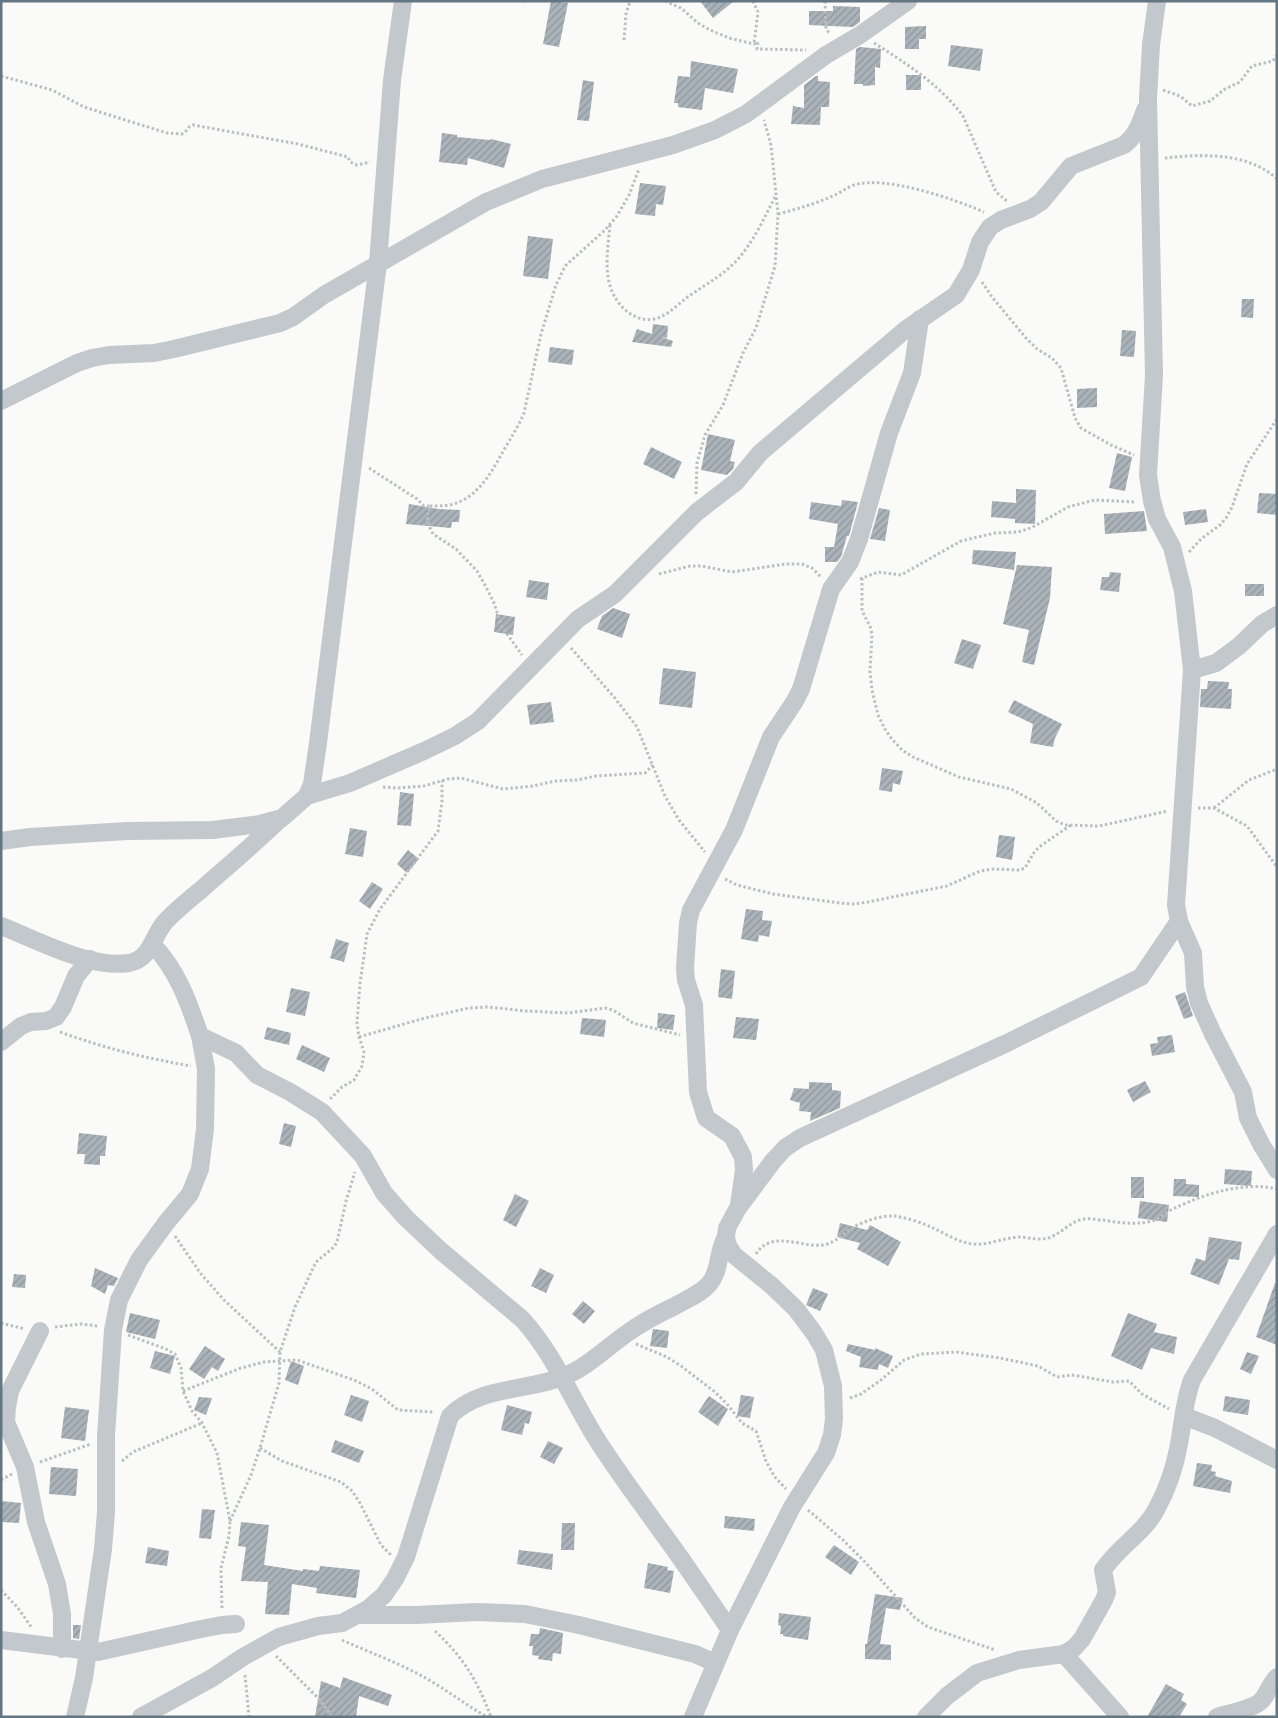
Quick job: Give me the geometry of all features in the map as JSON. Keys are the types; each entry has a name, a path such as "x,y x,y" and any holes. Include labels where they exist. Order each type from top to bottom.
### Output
{"street":[{"path":"307,796 312,784 318,743 378,263 392,80 403,1"},
{"path":"1,401 77,363 92,358 109,355 154,353 280,323 378,263 486,202 542,179 673,145 714,130 746,114 833,51 860,35 908,1"},
{"path":"1157,1 1150,56 1149,92 1154,375 1148,475 1157,519 1172,547 1183,591 1192,670 1176,905 1179,921 1193,953 1195,987 1199,1003 1244,1092 1248,1118 1277,1170"},
{"path":"1,926 55,948 90,959 111,963 128,963 140,960 145,956 165,922 307,796 350,783 424,751 454,736 478,720 583,615 615,594 697,512 736,482 760,453 774,440 920,319 956,295 973,265 984,234 990,227 1000,220 1023,212 1041,202 1071,166 1117,148 1130,140 1141,122 1149,92"},
{"path":"738,1208 744,1170 743,1157 732,1136 706,1118 698,1092 694,1005 686,980 685,968 687,932 691,910 734,830 771,738 801,689 831,589 850,562 859,539 889,433 912,373 920,319"},
{"path":"1192,670 1216,663 1239,646 1262,624 1277,615"},
{"path":"1,841 30,837 127,831 213,830 260,824 282,818"},
{"path":"693,1717 730,1630 796,1500 826,1453 832,1435 834,1405 831,1372 824,1350 796,1309 734,1255 728,1246 727,1228 738,1208 773,1160 785,1148 800,1138 1006,1043 1141,977 1179,921"},
{"path":"75,1717 84,1678 103,1549 106,1436 113,1330 119,1300 139,1260 190,1194 200,1169 204,1129 206,1069 200,1036 185,992 161,953 152,944"},
{"path":"1,1042 20,1026 31,1022 46,1021 56,1016 63,1007 76,976 90,959"},
{"path":"200,1036 236,1053 257,1075 290,1092 322,1112 363,1156 384,1193 405,1217 441,1251 522,1319 544,1346 595,1437 621,1477 662,1531 730,1630"},
{"path":"926,1717 947,1696 977,1673 1019,1660 1064,1654 1074,1648 1082,1639 1107,1592 1102,1570 1119,1549 1141,1530 1156,1511 1173,1470 1192,1380 1277,1234"},
{"path":"141,1717 212,1678 243,1657 288,1634 318,1626 342,1623 368,1609 384,1595 402,1566 420,1514 445,1427 455,1410 484,1396 562,1377 588,1364 625,1335 704,1290 714,1276 721,1244 726,1237"},
{"path":"40,1331 10,1391 6,1422 25,1467 36,1522 61,1599 62,1649"},
{"path":"1184,1416 1209,1426 1277,1460"},
{"path":"357,1615 477,1612 525,1614 579,1625 695,1654 715,1663"},
{"path":"1,1640 88,1652 108,1651 229,1624"},
{"path":"1064,1654 1120,1717"},
{"path":"1217,1717 1261,1702 1271,1682 1277,1677"}],"path":[{"path":"624,40 626,14 630,1"},
{"path":"665,1 681,8 698,23 710,30 729,38 754,44 758,42 757,49 833,51 826,29 825,1"},
{"path":"753,1 758,12 754,44"},
{"path":"860,35 914,69 956,106 963,116 996,192 1023,212"},
{"path":"1149,92 1180,96 1192,106 1202,104 1240,82 1252,66 1273,61 1277,54"},
{"path":"1,76 52,90 84,107 167,133 182,134 193,125 298,144 348,157 350,162 357,166 369,162 386,166"},
{"path":"697,512 697,463 705,435 723,405 743,353 756,328 775,266 778,214 771,145 760,104"},
{"path":"354,458 417,499 424,506 450,505 480,487 494,469 524,413 541,334 556,285 565,266 610,224 629,195 645,152"},
{"path":"1149,162 1191,155 1236,159 1250,162 1277,179"},
{"path":"778,214 798,209 867,182 933,193 973,207 1000,220"},
{"path":"610,224 607,280 611,291 622,307 635,317 647,320 656,319 725,273 739,259 751,242 776,195"},
{"path":"973,265 992,297 1026,338 1037,349 1052,358 1061,368 1075,418 1081,428 1111,445 1136,455 1140,468 1148,475"},
{"path":"1176,565 1201,539 1220,525 1226,518 1248,464 1277,419"},
{"path":"657,574 690,566 702,566 732,572 786,564 802,564 812,568 831,589 878,572 901,575 962,541 995,533 1018,532 1031,528 1068,507 1095,500 1152,502"},
{"path":"430,506 427,516 433,534 456,549 476,571 485,585 502,627 531,668"},
{"path":"862,578 862,610 872,634 870,671 872,690 878,715 891,738 902,750 959,778 1011,789 1037,803 1056,821 1071,825 1099,826 1113,824 1182,807 1214,808 1247,826 1277,867"},
{"path":"561,637 614,697 637,727 665,796 679,820 702,847 713,868 725,879 737,886 774,894 853,904 947,886 980,871 993,869 1020,870 1025,868 1033,854 1040,847 1071,825"},
{"path":"379,786 398,788 424,786 460,778 503,789 596,776 645,773 653,765"},
{"path":"1214,808 1249,780 1277,769"},
{"path":"322,1112 336,1092 354,1080 362,1066 364,1052 359,1037 358,1023 360,984 367,934 380,909 438,831 442,801 442,781"},
{"path":"359,1037 425,1018 469,1008 487,1007 568,1013 605,1008 613,1010 633,1023 667,1033 695,1038"},
{"path":"58,1032 142,1058 206,1069"},
{"path":"230,1521 251,1475 260,1448 277,1390 280,1352 295,1307 316,1262 334,1247 337,1242 352,1179 363,1156"},
{"path":"750,1268 760,1247 767,1244 786,1240 811,1245 831,1243 852,1228 882,1217 892,1216 909,1219 930,1226 967,1243 982,1244 1004,1238 1048,1238 1085,1218 1122,1223 1151,1221 1168,1211 1208,1194 1260,1187 1277,1189"},
{"path":"166,1224 201,1274 224,1300 280,1352"},
{"path":"113,1330 175,1354 181,1368 183,1391 192,1411 202,1423 217,1453 230,1521 229,1536 221,1568 229,1624"},
{"path":"625,1335 639,1346 667,1357 681,1366 715,1392 742,1423 756,1431 766,1461 774,1476 796,1500 843,1540 915,1618 928,1627 1006,1653 1019,1660"},
{"path":"834,1405 861,1394 904,1360 921,1354 956,1352 1038,1366 1057,1377 1072,1375 1113,1382 1129,1381 1147,1398 1184,1416"},
{"path":"183,1391 240,1368 264,1362 297,1360 340,1374 372,1389 398,1410 413,1412 455,1410"},
{"path":"105,1474 133,1452 202,1423"},
{"path":"1,1480 25,1467 85,1447 106,1436"},
{"path":"260,1448 282,1461 342,1482 352,1491 360,1503 381,1545 402,1566"},
{"path":"1,1590 18,1608 42,1646"},
{"path":"416,1615 451,1645 468,1667 491,1717"},
{"path":"318,1626 330,1635 384,1657 418,1674 487,1717"},
{"path":"266,1645 320,1700 332,1717"},
{"path":"243,1657 248,1717"}],"building":[{"path":"551,1 568,3 559,47 543,44"},
{"path":"700,1 734,1 713,18"},
{"path":"833,6 860,7 860,22 853,27 809,25 809,11 833,11"},
{"path":"926,26 926,39 919,39 919,49 905,49 905,27"},
{"path":"951,45 983,49 980,71 948,66"},
{"path":"860,47 881,49 880,68 875,67 875,85 863,86 863,84 854,84 856,49"},
{"path":"691,61 738,69 733,93 705,88 702,110 678,107 678,103 674,103 678,76 690,77"},
{"path":"906,75 921,75 921,90 906,90"},
{"path":"818,76 818,81 830,82 829,107 821,107 820,125 791,124 793,106 804,108 804,85"},
{"path":"583,80 594,82 589,121 577,120"},
{"path":"442,133 457,135 457,137 491,139 511,144 504,168 468,158 467,165 439,162"},
{"path":"640,183 666,186 663,205 656,204 655,216 635,214"},
{"path":"528,236 553,239 548,279 523,276"},
{"path":"1242,299 1254,299 1253,318 1241,317"},
{"path":"653,324 668,326 667,338 661,337 673,341 671,347 632,342 637,329 652,334"},
{"path":"1122,330 1136,331 1134,357 1120,356"},
{"path":"550,347 574,350 572,365 548,362"},
{"path":"1097,388 1097,407 1077,408 1077,389"},
{"path":"708,434 735,440 730,461 735,462 733,469 727,475 701,470"},
{"path":"651,447 682,462 674,479 643,464"},
{"path":"1117,453 1132,457 1125,491 1109,488"},
{"path":"1016,489 1036,490 1035,524 1015,523 1015,519 991,517 992,501 1016,503"},
{"path":"1259,493 1277,494 1277,515 1257,513"},
{"path":"842,500 858,502 849,536 847,536 841,557 837,562 825,562 825,547 834,547 838,524 809,519 811,502 841,506"},
{"path":"409,504 438,509 460,510 459,522 452,522 451,528 406,524"},
{"path":"879,508 890,510 885,541 870,539"},
{"path":"1206,509 1208,522 1185,525 1183,512"},
{"path":"1144,511 1147,531 1105,534 1104,514"},
{"path":"973,550 1016,552 1014,570 972,564"},
{"path":"1017,565 1052,567 1050,598 1034,665 1022,662 1029,630 1003,624"},
{"path":"1110,572 1121,573 1119,592 1100,590 1102,577 1109,577"},
{"path":"529,580 549,583 547,600 526,597"},
{"path":"1245,584 1264,584 1264,596 1245,596"},
{"path":"613,608 630,614 622,638 597,629 602,616"},
{"path":"496,614 515,617 513,635 494,632"},
{"path":"962,639 981,645 973,669 954,663"},
{"path":"663,668 696,672 692,708 659,704"},
{"path":"1208,681 1229,682 1228,689 1232,689 1231,709 1200,707 1201,689 1207,689"},
{"path":"1014,700 1062,724 1053,747 1030,743 1033,724 1008,712"},
{"path":"551,702 554,722 530,725 527,705"},
{"path":"882,768 903,771 900,785 893,783 892,792 879,790"},
{"path":"400,792 414,794 411,826 397,825"},
{"path":"350,828 367,831 363,857 345,854"},
{"path":"999,835 1015,837 1012,860 996,857"},
{"path":"408,850 419,859 407,873 397,864"},
{"path":"372,882 383,889 370,909 359,901"},
{"path":"746,909 763,911 762,920 772,921 769,937 759,935 758,942 741,939"},
{"path":"336,939 349,943 344,962 330,958"},
{"path":"721,969 735,971 732,999 718,997"},
{"path":"291,988 310,992 305,1016 286,1012"},
{"path":"1185,992 1193,1016 1184,1019 1175,996"},
{"path":"658,1013 675,1015 673,1030 657,1028"},
{"path":"736,1017 759,1019 756,1040 733,1038"},
{"path":"582,1018 606,1020 604,1037 580,1034"},
{"path":"267,1027 291,1033 289,1045 264,1039"},
{"path":"1172,1035 1175,1052 1152,1056 1150,1044 1158,1043 1157,1037"},
{"path":"302,1045 330,1058 324,1072 296,1059"},
{"path":"1145,1081 1151,1092 1133,1102 1127,1090"},
{"path":"809,1082 832,1083 832,1090 841,1091 840,1108 810,1121 811,1112 799,1111 800,1103 790,1100 794,1088 809,1089"},
{"path":"284,1123 296,1126 291,1147 279,1144"},
{"path":"79,1133 107,1136 105,1156 100,1156 100,1165 84,1164 85,1154 77,1154"},
{"path":"1225,1169 1252,1171 1251,1186 1224,1184"},
{"path":"1131,1177 1144,1177 1144,1198 1131,1198"},
{"path":"1174,1179 1186,1179 1186,1184 1199,1185 1199,1197 1173,1196"},
{"path":"515,1194 529,1201 516,1227 503,1220"},
{"path":"1140,1201 1169,1205 1167,1222 1138,1218"},
{"path":"840,1223 867,1230 870,1225 901,1242 888,1266 857,1249 860,1243 837,1237"},
{"path":"1209,1237 1242,1242 1239,1260 1229,1259 1219,1285 1190,1274 1196,1258 1205,1261"},
{"path":"95,1268 118,1278 114,1286 108,1285 105,1294 91,1286"},
{"path":"540,1268 554,1275 546,1293 531,1286"},
{"path":"14,1274 26,1275 25,1288 12,1287"},
{"path":"1275,1283 1277,1283 1277,1345 1256,1337"},
{"path":"813,1288 828,1294 820,1311 806,1305"},
{"path":"583,1301 595,1311 584,1324 572,1314"},
{"path":"130,1313 160,1320 155,1339 126,1332"},
{"path":"1128,1313 1157,1324 1154,1332 1177,1337 1174,1354 1151,1348 1142,1370 1111,1356"},
{"path":"653,1329 669,1331 667,1348 650,1346"},
{"path":"848,1344 875,1350 875,1348 893,1356 888,1368 879,1364 878,1370 859,1367 861,1357 846,1351"},
{"path":"205,1346 225,1359 218,1371 212,1367 204,1379 189,1369"},
{"path":"155,1351 175,1356 170,1374 150,1368"},
{"path":"1247,1352 1259,1356 1251,1374 1240,1369"},
{"path":"291,1361 304,1366 298,1385 285,1380"},
{"path":"351,1395 369,1401 362,1422 344,1415"},
{"path":"741,1395 754,1397 750,1418 737,1416"},
{"path":"709,1396 728,1409 718,1426 698,1412"},
{"path":"1225,1396 1250,1400 1248,1415 1223,1411"},
{"path":"199,1397 212,1398 206,1415 194,1410"},
{"path":"507,1405 532,1412 529,1424 525,1423 522,1435 501,1430"},
{"path":"65,1407 89,1410 85,1441 61,1438"},
{"path":"335,1440 364,1451 359,1463 331,1452"},
{"path":"548,1441 563,1448 554,1464 540,1457"},
{"path":"1197,1463 1212,1465 1211,1471 1216,1472 1215,1476 1232,1481 1230,1493 1193,1486"},
{"path":"51,1467 78,1469 76,1496 49,1494"},
{"path":"1,1501 21,1503 19,1523 1,1522"},
{"path":"202,1509 215,1510 211,1539 199,1538"},
{"path":"725,1516 755,1519 754,1531 724,1528"},
{"path":"241,1522 269,1525 264,1565 303,1571 303,1569 319,1571 320,1566 360,1570 356,1598 316,1593 317,1588 292,1584 289,1615 265,1614 268,1582 241,1581 246,1547 238,1546"},
{"path":"562,1523 575,1523 574,1550 561,1550"},
{"path":"834,1545 859,1562 851,1575 825,1557"},
{"path":"148,1547 169,1551 167,1566 145,1563"},
{"path":"519,1550 553,1554 552,1570 517,1564"},
{"path":"648,1563 668,1567 667,1570 674,1571 670,1593 644,1588"},
{"path":"875,1594 903,1598 900,1610 886,1608 880,1644 891,1645 891,1660 865,1659 865,1644 867,1644"},
{"path":"779,1613 811,1617 808,1640 780,1634 781,1626 778,1625"},
{"path":"73,1625 81,1625 79,1639 73,1638"},
{"path":"540,1628 563,1633 561,1654 553,1653 552,1661 538,1659 539,1656 532,1655 533,1646 529,1646 531,1634 539,1634"},
{"path":"343,1677 392,1695 388,1706 359,1696 356,1717 315,1717 321,1681 340,1688"},
{"path":"1166,1684 1184,1694 1181,1700 1187,1704 1179,1717 1147,1717"}]}
